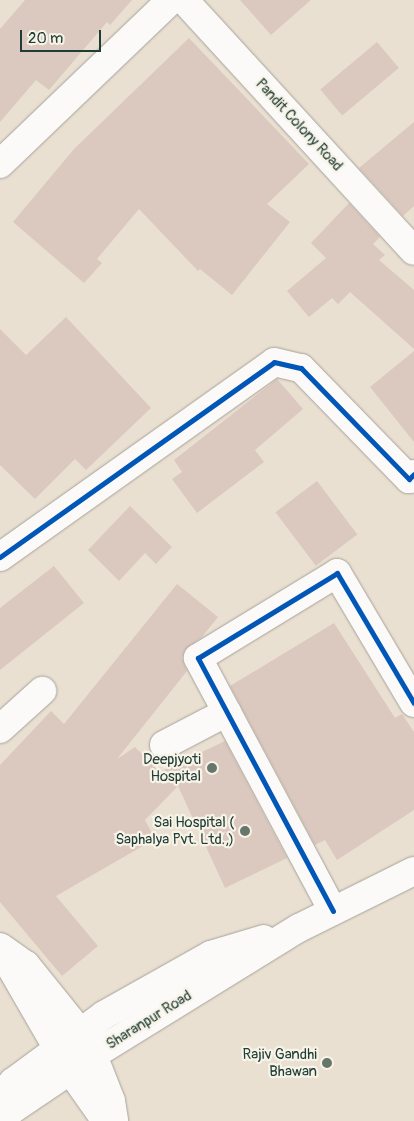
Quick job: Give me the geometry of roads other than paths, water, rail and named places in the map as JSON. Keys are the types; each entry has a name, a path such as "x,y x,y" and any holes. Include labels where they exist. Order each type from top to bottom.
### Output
{"street":[{"path":"0,164 171,0"},
{"name":"Pandit Colony Road","path":"184,0 414,250"},
{"path":"0,557 274,362 301,368 409,479 414,474"},
{"path":"334,911 198,658 337,573 414,703"},
{"path":"0,729 42,691"},
{"path":"164,745 227,712"},
{"name":"Sharanpur Road","path":"0,1112 13,1109 64,1059 86,1043 104,1015 211,955 299,928 414,871"},
{"path":"0,948 26,964 86,1043 111,1101 114,1121"},
{"path":"0,948 12,974 64,1059 106,1121"},
{"name":"Sharanpur Road","path":"0,1098 13,1082 64,1059"}],"place":[{"name":"Deepjyoti Hospital","path":"212,768"},
{"name":"Sai Hospital ( Saphalya Pvt. Ltd.,)","path":"245,831"},
{"name":"Rajiv Gandhi Bhawan","path":"327,1063"}]}
